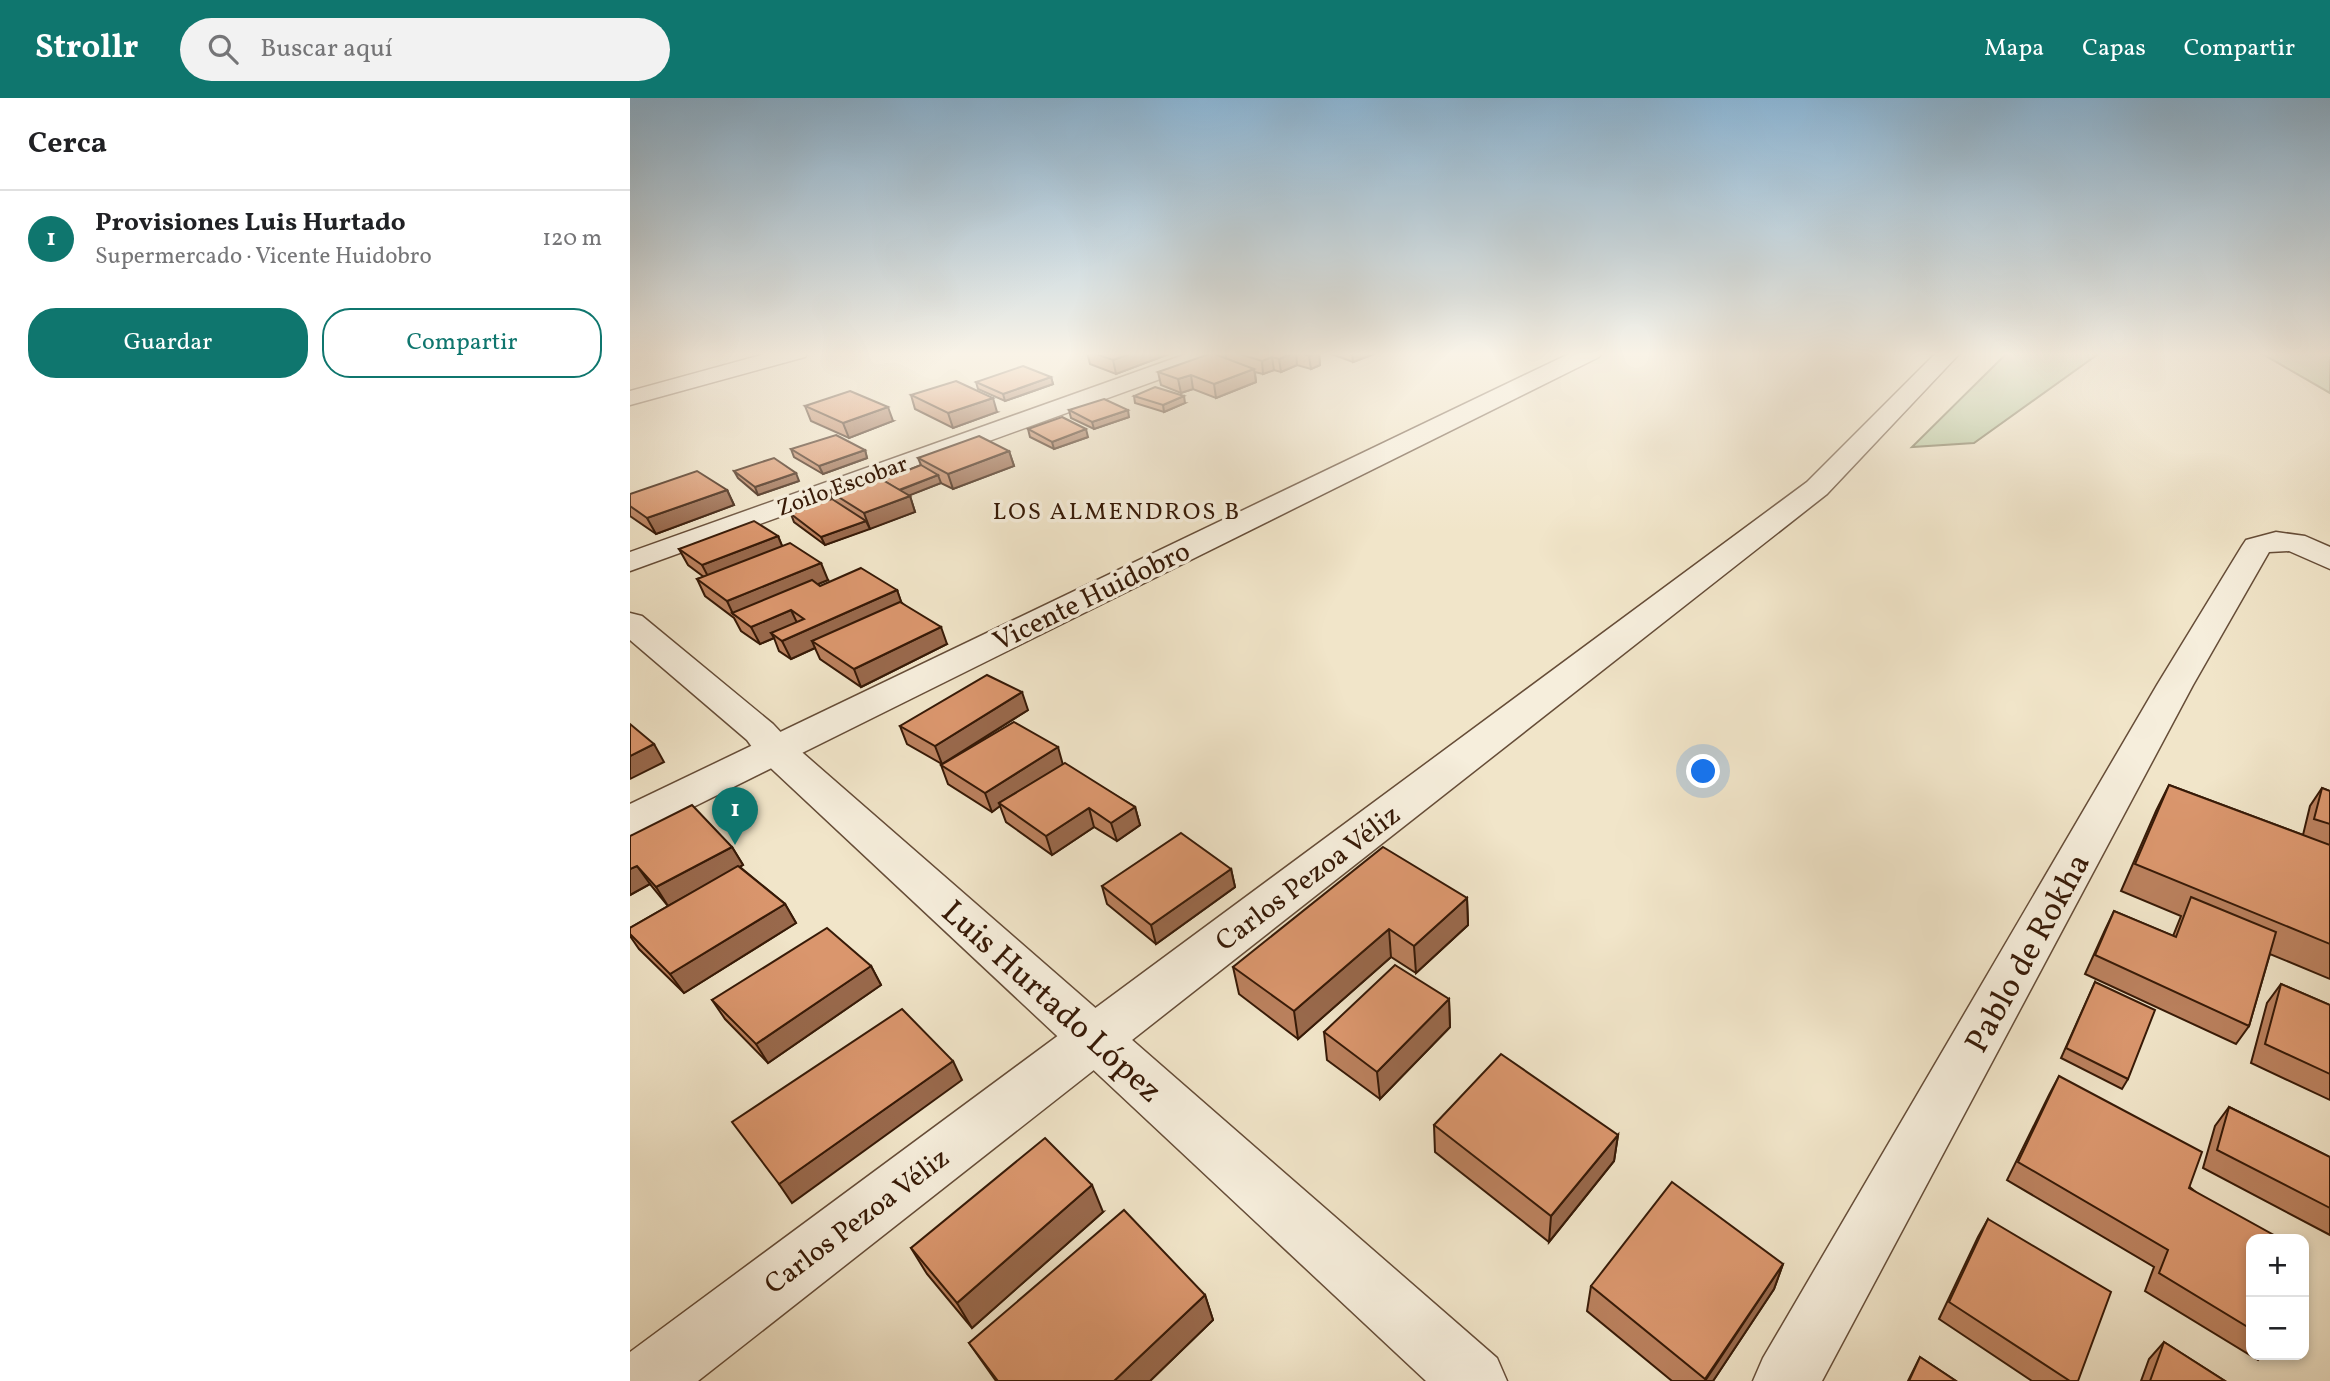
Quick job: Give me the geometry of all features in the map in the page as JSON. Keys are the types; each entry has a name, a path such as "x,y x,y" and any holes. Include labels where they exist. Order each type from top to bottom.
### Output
{"street":[{"name":"Zoilo Escobar","path":"630,562 1047,412"},
{"name":"Vicente Huidobro","path":"630,821 1468,412"},
{"name":"Carlos Pezoa Véliz","path":"645,1381 1817,488 1891,412"},
{"name":"Pablo de Rokha","path":"1786,1381 2257,546 2280,540 2319,552 2330,560"},
{"name":"Luis Hurtado López","path":"630,623 760,732 774,749 1474,1381"}],"green space":[{"path":"1947,412 2017,412 1974,443 1912,447"}],"building":[{"path":"818,412 874,412 843,423"},
{"path":"1073,412 1122,412 1092,422"},
{"path":"1062,417 1086,429 1052,442 1028,429"},
{"path":"836,435 865,450 819,466 791,449"},
{"path":"979,436 1009,451 948,474 918,458"},
{"path":"774,458 796,473 755,487 734,471"},
{"path":"921,465 938,475 899,490 883,480"},
{"path":"697,471 727,490 647,518 630,506 630,494"},
{"path":"874,475 910,496 864,513 829,491"},
{"path":"832,499 866,521 821,537 791,514"},
{"path":"754,521 778,536 702,565 679,549"},
{"path":"790,543 821,563 727,601 697,579"},
{"path":"861,568 897,590 782,641 771,633 804,619 791,610 751,627 732,613 812,580 820,586"},
{"path":"900,602 941,627 854,669 812,641"},
{"path":"987,675 1022,692 935,746 900,726"},
{"path":"1014,722 1058,747 985,793 941,765"},
{"path":"630,724 654,744 630,756"},
{"path":"1065,763 1135,807 1111,823 1089,808 1046,836 999,803"},
{"path":"2169,785 2330,845 2330,944 2135,864"},
{"path":"2322,788 2330,791 2330,824 2314,819"},
{"path":"692,805 732,847 656,887 637,866 630,869 630,836"},
{"path":"1181,833 1231,869 1151,925 1102,886"},
{"path":"1383,847 1467,898 1414,946 1389,929 1294,1011 1233,967"},
{"path":"738,866 785,904 670,974 630,934 630,928"},
{"path":"2191,897 2276,932 2249,1026 2095,955 2114,911 2176,937"},
{"path":"827,928 871,966 756,1044 712,1000"},
{"path":"1395,965 1449,999 1377,1072 1324,1032"},
{"path":"2095,982 2155,1010 2128,1079 2066,1048"},
{"path":"2281,984 2330,1005 2330,1074 2265,1044"},
{"path":"902,1009 953,1061 779,1184 732,1122"},
{"path":"1501,1054 1618,1135 1551,1216 1434,1125"},
{"path":"2059,1076 2202,1152 2189,1188 2272,1234 2246,1234 2246,1326 2159,1273 2168,1250 2018,1162"},
{"path":"2229,1107 2330,1157 2330,1208 2217,1150"},
{"path":"1045,1138 1092,1185 957,1303 911,1248"},
{"path":"1672,1182 1783,1264 1705,1379 1591,1286"},
{"path":"1124,1210 1205,1295 1114,1381 998,1381 969,1343"},
{"path":"1988,1219 2111,1292 2078,1381 2070,1381 1949,1302"},
{"path":"2164,1342 2225,1381 2150,1381"},
{"path":"1920,1357 1956,1381 1909,1381"}],"place":[{"name":"Provisiones Luis Hurtado","path":"735,845"}],"district":[{"name":"LOS ALMENDROS B","path":"1117,511"}]}
